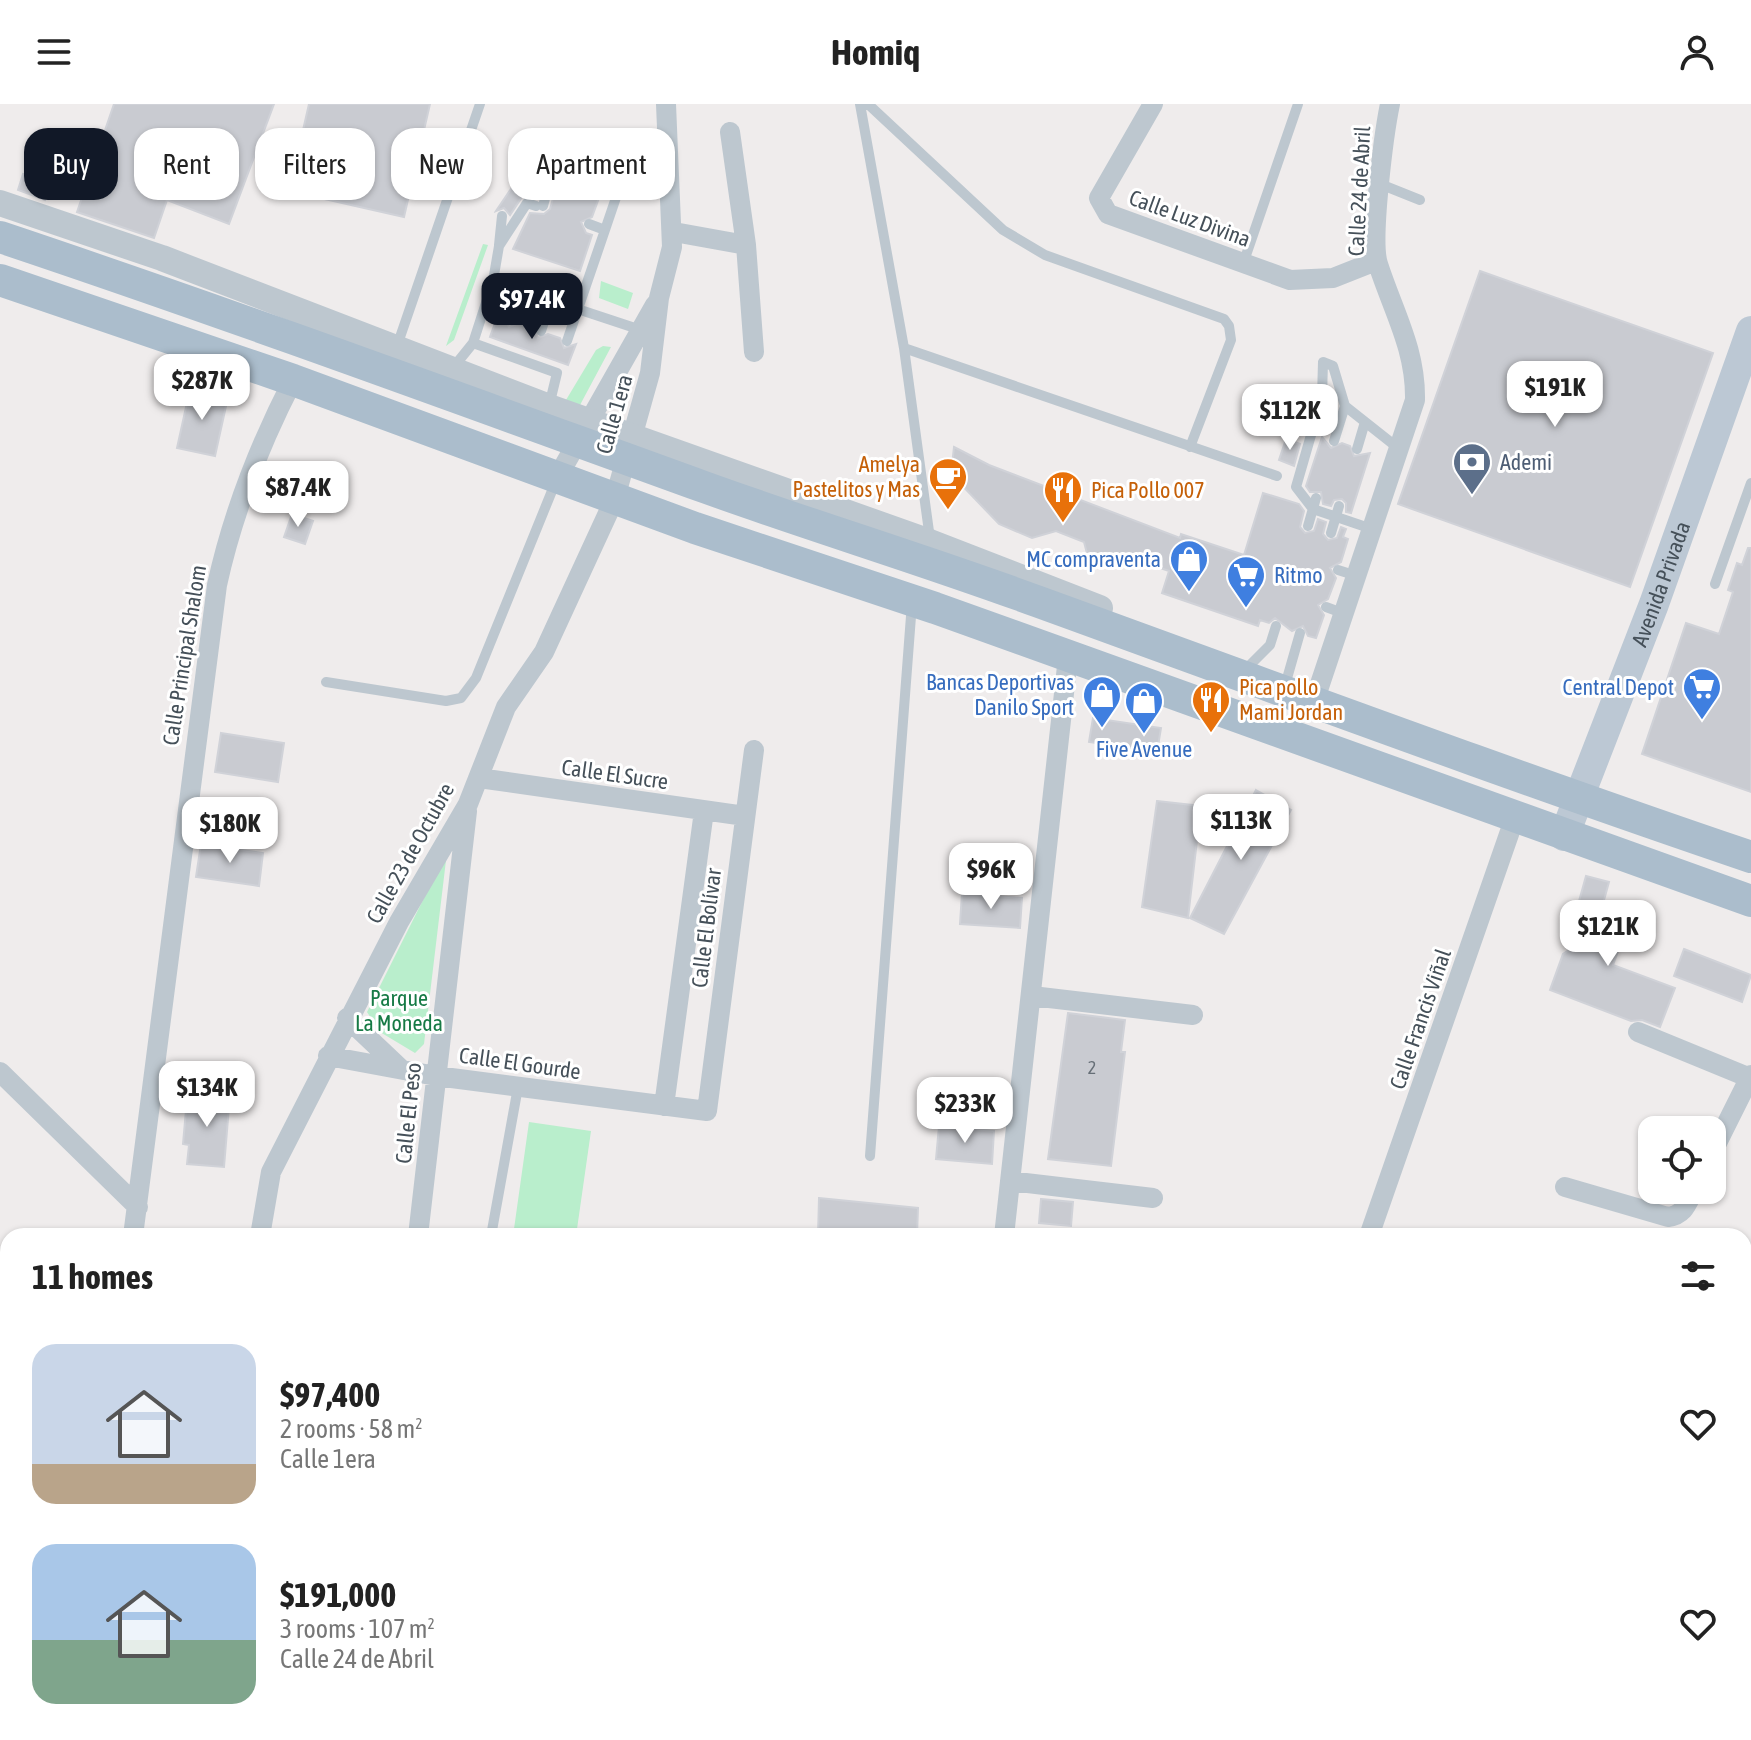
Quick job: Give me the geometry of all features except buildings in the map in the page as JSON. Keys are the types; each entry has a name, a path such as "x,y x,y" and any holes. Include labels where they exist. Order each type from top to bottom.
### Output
{"main road":[{"path":"0,237 445,379 932,553 1751,857"},
{"path":"0,280 293,380 557,478 912,601 1751,901"},
{"name":"Avenida Privada","path":"1564,836 1654,604 1749,340"}],"street":[{"name":"Calle 1era","path":"615,498 650,373 659,298 674,232 666,104"},
{"name":"Calle Luz Divina","path":"1153,104 1099,198 1108,214 1290,280 1311,281 1355,272 1376,261"},
{"name":"Calle 24 de Abril","path":"1318,690 1335,611 1348,573 1373,529 1415,400 1416,371 1408,340 1376,261 1380,184 1390,104"},
{"path":"730,132 746,245 754,352"},
{"path":"0,203 162,258 396,348 445,379"},
{"path":"674,232 746,245"},
{"path":"557,478 659,298"},
{"name":"Calle Principal Shalom","path":"134,1228 217,585 246,480 293,380"},
{"name":"Calle 23 de Octubre","path":"261,1228 271,1172 347,1018 468,804 506,707 544,652 615,498"},
{"path":"1005,1228 1068,657"},
{"path":"1286,684 1318,690 1581,793 1751,842"},
{"name":"Calle El Bolívar","path":"707,1111 754,750"},
{"name":"Calle El Sucre","path":"479,778 745,816"},
{"name":"Calle El Peso","path":"419,1228 468,804"},
{"name":"Calle El Bolívar","path":"664,1106 704,811"},
{"name":"Calle Francis Viñal","path":"1372,1228 1515,817"},
{"path":"1032,996 1193,1015"},
{"path":"347,1018 402,1070"},
{"path":"1638,1032 1750,1076 1726,1125"},
{"name":"Calle El Gourde","path":"328,1056 436,1076 707,1111"},
{"path":"0,1072 138,1207"},
{"path":"1010,1181 1153,1198"},
{"path":"1565,1187 1668,1217 1678,1216 1687,1204"}],"lane":[{"path":"396,348 480,104"},
{"path":"860,104 904,348 932,553"},
{"path":"868,104 1003,230 1023,243 1045,255 1224,319 1232,334 1231,340 1190,447"},
{"path":"1243,264 1298,104"},
{"path":"1380,184 1420,200"},
{"path":"499,246 527,203 539,206 542,200"},
{"path":"567,341 615,200"},
{"path":"445,379 473,343 493,281 502,216"},
{"path":"589,224 605,230"},
{"path":"493,281 641,330"},
{"path":"512,320 521,290"},
{"path":"541,331 551,301"},
{"path":"473,343 503,347 558,368 546,417"},
{"path":"904,348 1277,476"},
{"path":"1334,441 1345,406 1333,366 1323,362 1322,397 1296,487 1314,504 1337,511 1373,529"},
{"path":"1345,406 1398,448"},
{"path":"1357,449 1365,422"},
{"path":"326,682 446,701 461,698 476,678 557,478"},
{"path":"1715,584 1751,483"},
{"path":"1308,526 1314,504"},
{"path":"1331,533 1337,511"},
{"path":"870,1156 912,601"},
{"path":"1244,670 1270,645 1276,626"},
{"path":"1286,684 1300,633"},
{"path":"492,1228 518,1087"}],"green space":[{"path":"483,244 488,245 454,340 446,346"},
{"path":"601,281 633,293 628,309 599,298"},
{"path":"603,346 611,347 580,405 566,400 596,350"},
{"name":"Parque La Moneda","path":"447,852 424,1044 415,1053 380,1032 367,1012"},
{"path":"529,1122 591,1131 577,1228 514,1228"}],"place":[{"name":"Ademi","path":"1472,496"},
{"name":"Amelya Pastelitos y Mas","path":"948,511"},
{"name":"Pica Pollo 007","path":"1063,524"},
{"name":"MC compraventa","path":"1189,593"},
{"name":"Ritmo","path":"1246,609"},
{"name":"Central Depot","path":"1702,721"},
{"name":"Bancas Deportivas Danilo Sport","path":"1102,729"},
{"name":"Pica pollo Mami Jordan","path":"1211,734"},
{"name":"Five Avenue","path":"1144,735"}]}
